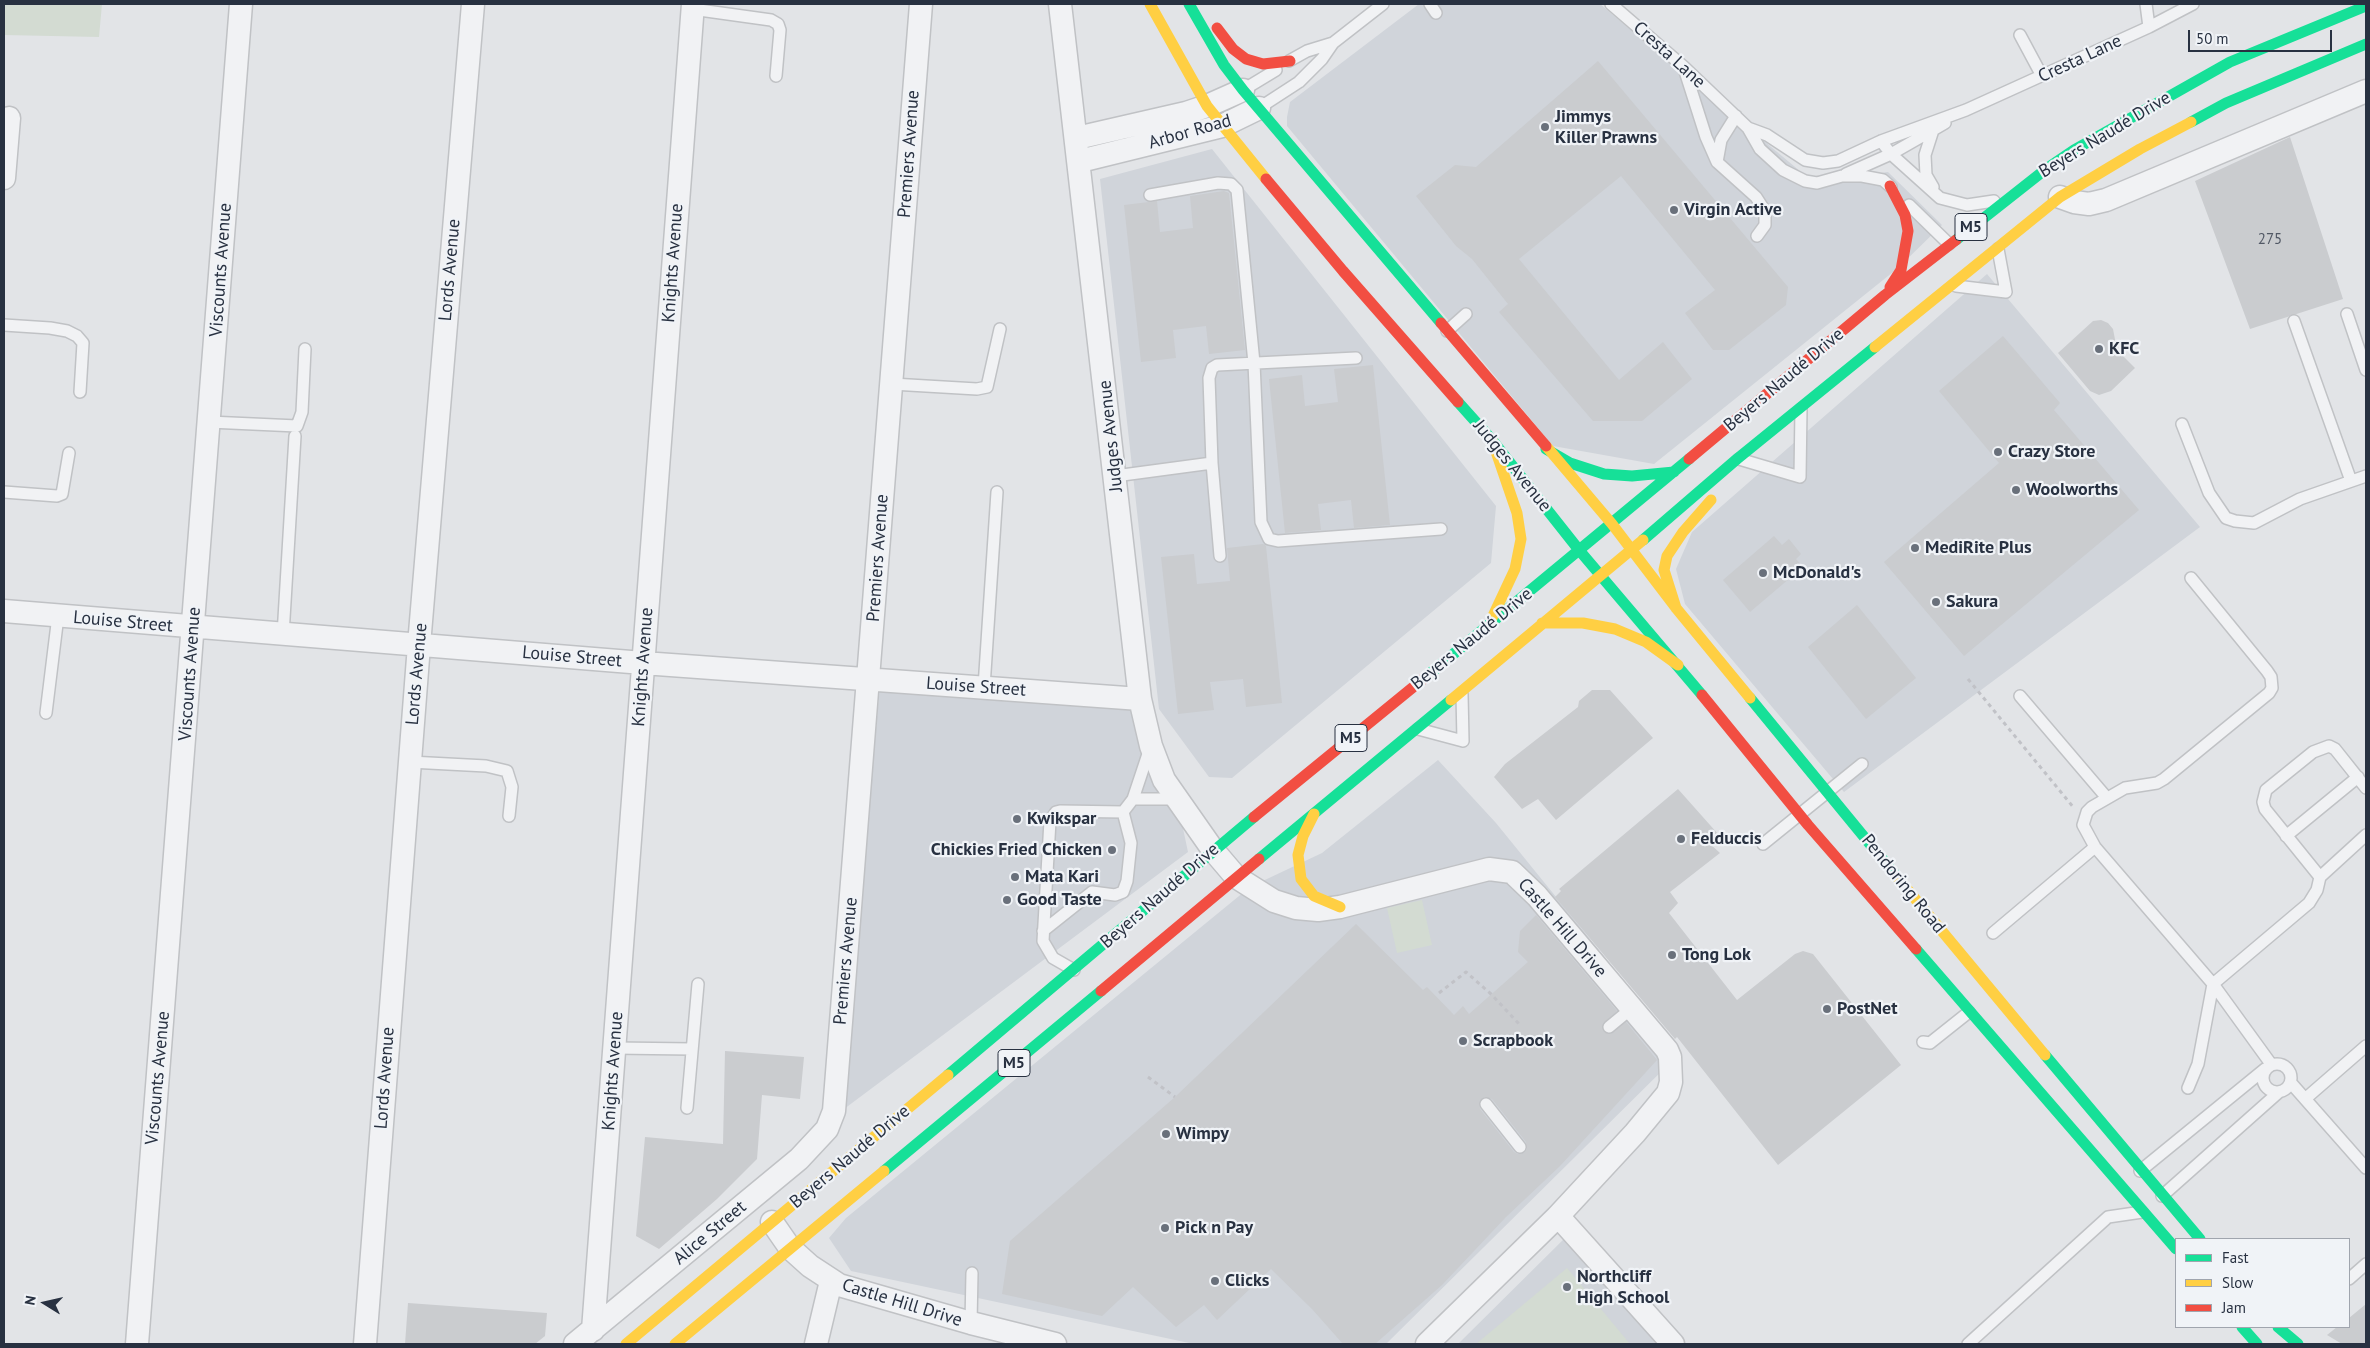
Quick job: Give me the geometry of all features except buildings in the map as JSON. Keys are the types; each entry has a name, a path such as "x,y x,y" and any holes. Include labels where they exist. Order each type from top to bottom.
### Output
{"main road":[{"name":"Judges Avenue","path":"1150,4 1208,106 1222,126 1343,271 1492,440 1579,550"},
{"name":"Judges Avenue","path":"1189,4 1224,64 1243,90 1546,449 1612,524"},
{"path":"1196,4 1233,49 1246,59 1263,64 1290,61"},
{"name":"Beyers Naudé Drive","path":"626,1344 1074,970 1213,850 1489,626 1885,295 2008,198 2074,150 2230,62 2366,6"},
{"name":"Beyers Naudé Drive","path":"675,1344 1632,550 1733,462 1998,248 2054,195 2226,103 2366,44"},
{"path":"1885,295 1901,270 1908,239 1905,214 1890,186"},
{"path":"1949,244 1965,247"},
{"path":"1489,626 1513,574 1521,539 1518,519 1492,440"},
{"path":"1546,449 1570,463 1604,474 1632,476 1674,472"},
{"path":"1676,608 1664,570 1667,556 1683,532 1711,500 1733,462"},
{"name":"Pendoring Road","path":"1612,524 1676,608 1827,792 2199,1238"},
{"name":"Pendoring Road","path":"1579,550 1678,665 1799,813 2175,1249"},
{"path":"1542,623 1583,623 1614,629 1646,642 1678,665"},
{"path":"1316,811 1303,836 1298,855 1301,879 1314,896 1340,907"},
{"path":"2243,1328 2257,1344"},
{"path":"2279,1328 2298,1344"}],"street":[{"name":"Viscounts Avenue","path":"137,1344 194,628 240,4"},
{"name":"Lords Avenue","path":"364,1344 419,645 473,4"},
{"name":"Premiers Avenue","path":"834,1111 921,4"},
{"name":"Judges Avenue","path":"1060,4 1080,161 1140,699 1150,746 1164,780 1175,799 1213,850"},
{"name":"Knights Avenue","path":"593,1330 692,6"},
{"name":"Arbor Road","path":"1077,138 1208,106 1243,90"},
{"name":"Beyers Naudé Drive","path":"2054,195 2074,202 2089,204 2106,200 2366,91"},
{"name":"Arbor Road","path":"1080,161 1222,126 1259,108"},
{"path":"4,178 9,118"},
{"name":"Louise Street","path":"4,611 194,628 643,663 1140,699"},
{"name":"Castle Hill Drive","path":"1213,850 1236,877 1274,901 1296,908 1318,910 1340,907 1482,870 1507,870 1517,876 1537,896 1668,1050 1671,1063 1671,1082 1668,1093 1635,1133 1558,1216 1427,1344"},
{"name":"Alice Street","path":"575,1344 799,1159 826,1129 834,1111"},
{"path":"1558,1216 1673,1344"},
{"name":"Castle Hill Drive","path":"772,1222 790,1248 831,1281 849,1289 1055,1344"},
{"path":"816,1344 831,1281"}],"lane":[{"name":"Arbor Road","path":"1259,108 1299,82 1314,68 1334,43 1383,4"},
{"path":"2146,4 2149,27"},
{"name":"Cresta Lane","path":"1748,128 1767,135 1798,156 1813,162 1838,161 1881,141 1966,110 2149,27 2193,4"},
{"name":"Cresta Lane","path":"1615,5 1736,116 1748,128 1760,148 1783,170 1793,176 1817,183 1842,176 1891,154 1966,110"},
{"path":"692,6 771,20 778,24 780,30 776,76"},
{"path":"2020,35 2042,76"},
{"name":"Arbor Road","path":"1243,90 1307,51 1334,43"},
{"path":"1684,67 1706,137 1717,162 1756,197 1762,206 1766,217 1765,225 1758,236"},
{"path":"1717,162 1721,140 1736,116"},
{"path":"1933,130 1925,154 1926,175 1940,198"},
{"path":"1881,141 1891,154 1940,198 1967,205 2008,198"},
{"name":"Cresta Lane","path":"1842,176 1873,177 1883,180 1949,244"},
{"path":"1150,195 1218,183 1230,184 1237,190 1254,364 1261,522 1269,539 1278,541 1441,529"},
{"path":"1952,286 2006,292 1998,248"},
{"path":"1447,331 1466,314"},
{"path":"2348,314 2366,370"},
{"path":"2294,321 2351,481"},
{"path":"4,325 50,328 68,331 77,336 83,343 80,392"},
{"path":"892,384 977,389 987,387 1000,329"},
{"path":"209,422 297,426 302,412 305,349"},
{"path":"1220,556 1212,463 1209,378 1212,368 1217,365 1356,358"},
{"path":"1733,462 1800,477 1801,408"},
{"path":"2182,424 2210,493 2223,513 2235,521 2254,523 2300,499 2366,476"},
{"path":"283,635 295,436"},
{"path":"4,492 57,496 62,494 69,453"},
{"path":"1115,476 1212,463"},
{"path":"984,687 998,492"},
{"path":"2191,578 2267,670 2272,688 2269,693 2164,779 2157,783 2124,788 2092,807 2084,820 2084,830 2095,847 2213,984 2268,1067"},
{"path":"46,713 58,616"},
{"path":"1416,728 1463,741 1461,690"},
{"path":"2020,696 2107,798"},
{"path":"1123,812 1133,799 1150,746"},
{"path":"2320,877 2265,809 2263,802 2266,790 2313,752 2324,746 2335,749 2366,788"},
{"path":"410,762 486,766 507,771 512,787 509,816"},
{"path":"1763,844 1862,764"},
{"path":"2286,836 2358,777"},
{"path":"1133,799 1175,799"},
{"path":"1074,970 1050,955 1044,947 1043,931 1048,828 1052,816 1060,811 1123,812"},
{"path":"1043,931 1092,892 1121,894 1125,888 1130,843 1123,812"},
{"path":"2188,1088 2198,1064 2213,984 2309,903 2317,890 2320,877 2366,835"},
{"path":"1993,933 2095,847"},
{"path":"687,1108 698,984"},
{"path":"1610,1027 1632,1008"},
{"path":"1922,1042 1930,1043 1970,1011"},
{"path":"2305,1099 2366,1046"},
{"path":"614,1048 692,1049"},
{"path":"1968,1344 2108,1217 2144,1211 2279,1092 2286,1089 2291,1083 2291,1074 2287,1067 2279,1063 2268,1067 2123,1187"},
{"path":"2268,1067 2262,1076 2264,1085 2270,1091 2279,1092"},
{"path":"2291,1083 2366,1168"},
{"path":"1486,1104 1520,1147"},
{"path":"2350,1278 2366,1264"},
{"path":"971,1323 972,1273"}],"path":[{"path":"1968,679 2084,820"},
{"path":"1439,993 1466,972 1492,994 1520,1025"},
{"path":"1148,1077 1175,1097"}],"shaded area":[{"path":"4,4 102,4 99,37 4,35"},
{"path":"1419,4 1600,4 1813,182 1888,172 1942,225 1898,268 1654,464 1553,446 1287,126 1290,102"},
{"path":"1212,149 1496,506 1491,563 1232,778 1209,777 1159,709 1100,179"},
{"path":"1987,274 2200,527 1844,792 1685,604 1676,569 1692,532"},
{"path":"880,686 1138,700 1181,819 1188,852 840,1112"},
{"path":"1438,760 1496,823 1634,993 1678,1055 1386,1344 1194,1344 851,1271 829,1238 846,1218 1250,887 1322,853"},
{"path":"1422,900 1432,945 1397,953 1387,908"},
{"name":"Northcliff High School","path":"1572,1231 1667,1344 1458,1344"},
{"path":"1567,1268 1630,1344 1476,1344"}],"traffic: fast":[{"path":"1189,4 1224,65 1243,90 1441,323"},
{"path":"1956,240 2046,169 2074,150 2230,62 2366,6"},
{"path":"2191,122 2226,103 2366,44"},
{"path":"1643,540 1737,459 1875,347"},
{"path":"1458,402 1492,440 1579,550 1702,695"},
{"path":"1546,449 1570,463 1604,474 1632,476 1674,472"},
{"path":"1428,675 1689,459"},
{"path":"1750,698 1897,877"},
{"path":"1259,859 1451,700"},
{"path":"948,1075 1254,817"},
{"path":"1916,949 2175,1248"},
{"path":"884,1171 1101,991"},
{"path":"2045,1055 2199,1238"},
{"path":"2243,1328 2257,1344"},
{"path":"2279,1328 2298,1344"}],"traffic: slow":[{"path":"1150,4 1207,106 1266,179"},
{"path":"1875,347 2060,197 2140,149 2191,122"},
{"path":"1492,440 1517,513 1521,539 1515,569 1492,618"},
{"path":"1546,446 1612,524 1676,608 1750,698"},
{"path":"1676,608 1664,570 1667,556 1683,532 1711,500"},
{"path":"1451,700 1643,540"},
{"path":"1542,623 1583,623 1615,629 1646,642 1678,665"},
{"path":"1314,814 1303,836 1298,855 1301,879 1314,896 1340,907"},
{"path":"1897,877 2045,1055"},
{"path":"626,1344 948,1075"},
{"path":"675,1344 884,1171"}],"traffic: jam":[{"path":"1217,28 1233,49 1246,59 1263,64 1290,61"},
{"path":"1266,179 1343,271 1458,402"},
{"path":"1890,186 1905,215 1908,231 1901,270 1890,287"},
{"path":"1689,459 1885,295 1956,240"},
{"path":"1441,323 1546,446"},
{"path":"1254,817 1428,675"},
{"path":"1702,695 1808,825 1916,949"},
{"path":"1101,991 1259,859"}],"place":[{"name":"Jimmys Killer Prawns","path":"1545,127"},
{"name":"Virgin Active","path":"1674,210"},
{"name":"KFC","path":"2099,349"},
{"name":"Crazy Store","path":"1998,452"},
{"name":"Woolworths","path":"2016,490"},
{"name":"MediRite Plus","path":"1915,548"},
{"name":"McDonald's","path":"1763,573"},
{"name":"Sakura","path":"1936,602"},
{"name":"Kwikspar","path":"1017,819"},
{"name":"Felduccis","path":"1681,839"},
{"name":"Chickies Fried Chicken","path":"1112,850"},
{"name":"Mata Kari","path":"1015,877"},
{"name":"Good Taste","path":"1007,900"},
{"name":"Tong Lok","path":"1672,955"},
{"name":"PostNet","path":"1827,1009"},
{"name":"Scrapbook","path":"1463,1041"},
{"name":"Wimpy","path":"1166,1134"},
{"name":"Pick n Pay","path":"1165,1228"},
{"name":"Clicks","path":"1215,1281"},
{"name":"Northcliff High School","path":"1567,1287"}]}
